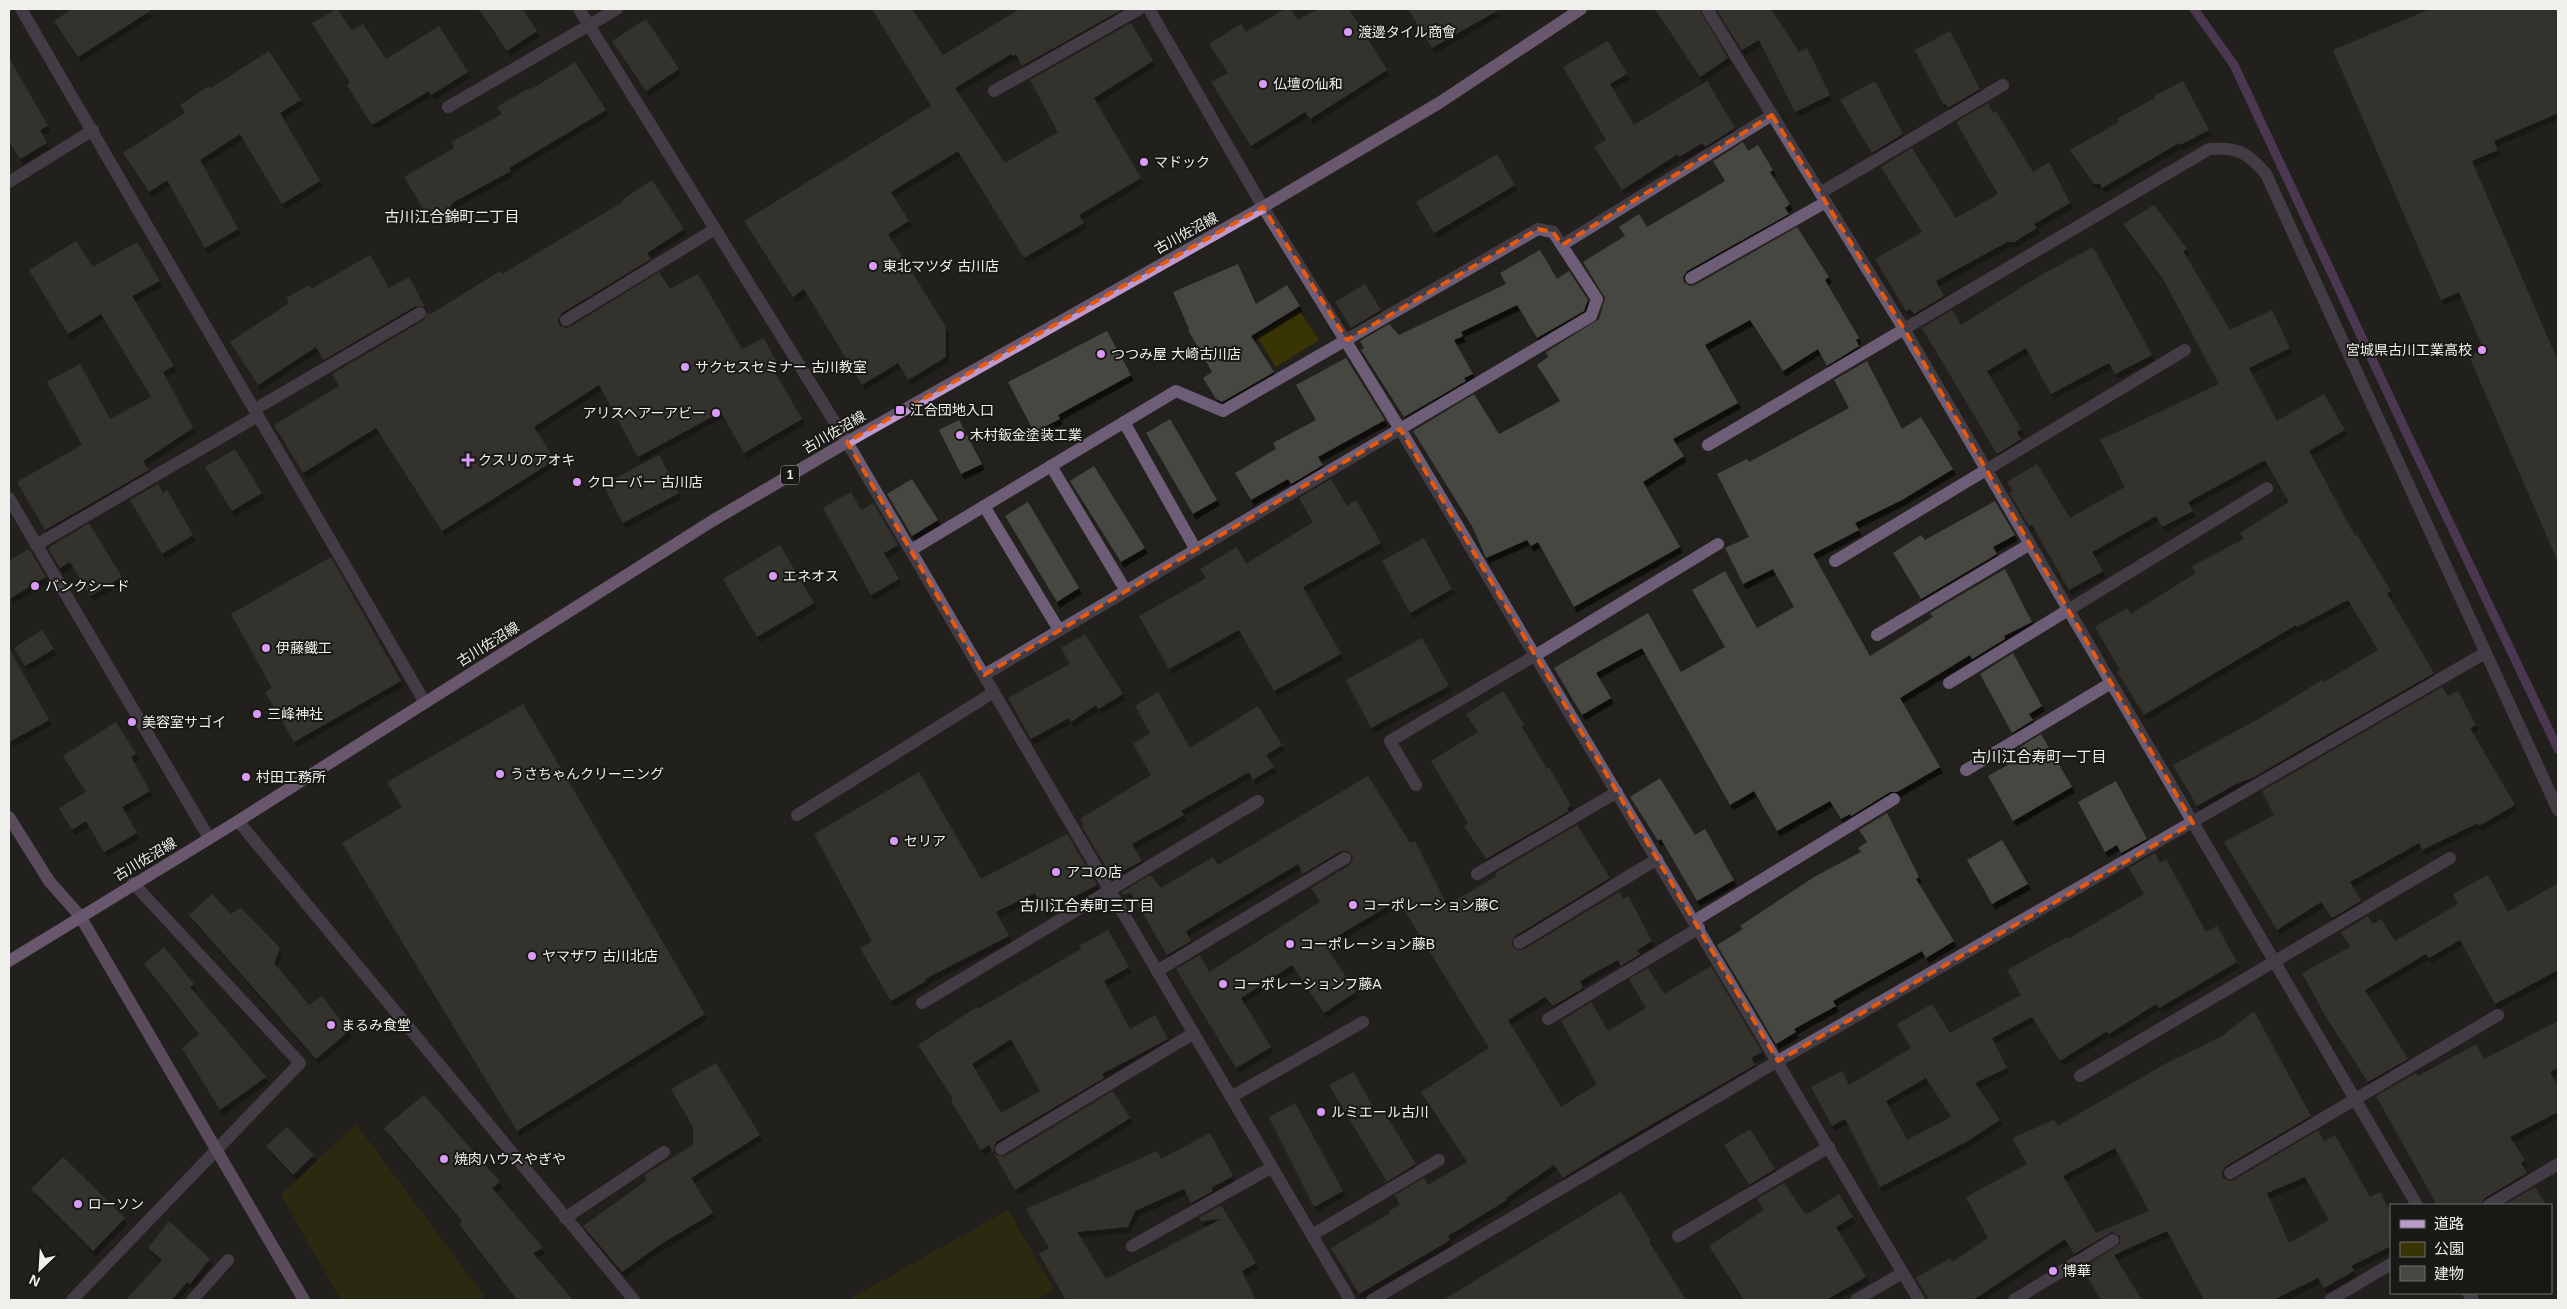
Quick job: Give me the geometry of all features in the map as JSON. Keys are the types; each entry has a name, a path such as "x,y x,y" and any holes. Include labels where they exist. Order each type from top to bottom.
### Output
{"main road":[{"name":"古川佐沼線","path":"9,961 133,883 238,821 424,701 712,521 846,442 1263,207 1439,103 1582,9"}],"street":[{"path":"21,9 424,701"},
{"path":"580,9 911,550 1350,1300"},
{"path":"448,107 617,9"},
{"path":"994,91 1139,9"},
{"path":"1149,9 1263,207 1347,340 1697,924 1918,1300"},
{"path":"1707,9 1904,329 2416,1204"},
{"path":"1691,278 2003,86"},
{"path":"1562,245 1772,115"},
{"path":"9,182 93,130"},
{"path":"1708,444 2209,149 2231,147 2253,159 2266,174 2558,810"},
{"path":"566,320 715,229"},
{"path":"911,550 1176,392 1223,411 1538,229 1553,232 1597,299 1591,316 984,675"},
{"path":"36,545 420,313"},
{"path":"1835,561 2185,350"},
{"path":"1124,422 1196,550"},
{"path":"1051,466 1126,591"},
{"path":"1949,683 2267,488"},
{"path":"9,498 209,838"},
{"path":"984,506 1059,630"},
{"path":"1416,785 1390,741 1536,656 1718,544"},
{"path":"1877,636 2030,544"},
{"path":"1372,1300 1778,1061 2485,653"},
{"path":"1966,770 2110,682"},
{"path":"796,815 994,692"},
{"path":"1477,874 1617,792"},
{"path":"1548,1019 1894,798"},
{"path":"922,1003 1258,801"},
{"path":"9,817 49,881 80,916 304,1300"},
{"path":"238,821 634,1300"},
{"path":"1157,971 1345,858"},
{"path":"1519,943 1657,858"},
{"path":"2080,1076 2450,858"},
{"path":"72,1300 300,1063 133,883"},
{"path":"2230,1173 2498,1015"},
{"path":"1231,1097 1363,1022"},
{"path":"1001,1149 1194,1033"},
{"path":"1678,1236 1829,1147"},
{"path":"565,1218 664,1152"},
{"path":"1312,1235 1439,1160"},
{"path":"2491,1204 2558,1164"},
{"path":"1132,1246 1272,1167"},
{"path":"2014,1300 2113,1240"},
{"path":"192,1300 228,1260"},
{"path":"2330,1300 2390,1265"},
{"path":"1856,1300 1902,1273"}],"highlighted area":[{"path":"1772,115 1904,329 2193,823 1778,1061 1400,429 984,675 847,442 1263,207 1347,340 1538,229 1553,232 1562,245"}],"green space":[{"path":"1300,311 1319,340 1276,367 1257,337"},
{"path":"356,1124 484,1296 480,1300 341,1300 281,1195"},
{"path":"1008,1210 1054,1290 1036,1300 848,1300"}],"building":[{"path":"72,9 153,9 78,57 54,21"},
{"path":"337,9 352,31 363,24 386,59 439,26 468,72 431,95 429,91 372,125 347,85 350,83 312,23"},
{"path":"479,9 522,9 537,31 507,51"},
{"path":"872,9 912,9 943,55 1020,9 1123,9 1022,66 1016,54 1012,56 1011,54 955,88 1005,163 1058,132 1030,80 1131,23 1153,61 1094,98 1141,178 1079,215 1084,223 1024,258 958,151 891,192 909,221 888,234 946,327 946,357 908,380 898,363 862,385 804,289 793,297 744,221 931,106"},
{"path":"1285,9 1291,9 1298,20 1318,9 1349,9 1387,70 1310,119 1305,112 1251,146 1211,82 1228,73 1209,44 1241,24 1246,32"},
{"path":"1408,9 1500,9 1432,48"},
{"path":"1655,9 1699,9 1728,58 1700,77"},
{"path":"1716,9 1771,9 1799,52 1807,48 1830,95 1795,112 1759,40 1742,50"},
{"path":"2430,9 2558,9 2558,113 2494,141 2498,150 2472,161 2558,361 2558,562 2469,356 2484,350 2459,292 2441,300 2333,50"},
{"path":"646,19 679,69 646,91 612,41"},
{"path":"1950,31 1980,89 1948,108 1945,103 1943,104 1915,50"},
{"path":"1608,41 1627,74 1610,84 1634,125 1707,81 1735,128 1705,147 1702,143 1679,157 1678,154 1622,190 1594,147 1606,140 1563,67"},
{"path":"269,51 301,100 280,113 320,181 282,204 240,134 200,160 238,229 205,248 167,180 149,192 123,153 185,113 180,105 209,86 211,88"},
{"path":"9,58 48,126 40,130 47,143 20,159 9,141"},
{"path":"575,62 606,110 509,168 511,171 452,203 450,208 430,220 404,177 454,148 451,142 502,114 497,107 529,88 530,90"},
{"path":"1875,81 1903,134 1872,153 1840,100"},
{"path":"2183,81 2209,130 2180,145 2179,143 2102,188 2100,184 2094,184 2070,150 2119,122 2117,119 2155,98 2154,96"},
{"path":"1988,103 1993,113 1996,111 2033,172 2049,162 2070,203 2034,224 2037,228 2014,242 2007,242 1936,281 1944,296 1914,314 1910,309 1906,311 1875,259 1922,232 1881,167 1912,148 1956,218 1998,194 1956,122"},
{"path":"1743,142 1748,151 1758,145 1773,170 1770,172 1790,204 1785,208 1789,214 1687,271 1683,277 1684,282 1690,286 1695,285 1797,227 1829,277 1825,280 1859,338 1856,340 1859,346 1827,366 1818,349 1783,371 1750,320 1705,345 1738,403 1673,439 1684,456 1643,482 1680,547 1574,607 1538,542 1531,546 1527,540 1486,558 1473,528 1413,431 1474,394 1499,434 1560,401 1537,365 1548,357 1546,352 1599,319 1605,298 1583,262 1625,236 1619,227 1639,214 1647,227 1725,181 1713,161"},
{"path":"1497,154 1515,185 1434,233 1416,202"},
{"path":"652,180 684,229 647,253 651,259 562,313 558,320 559,325 566,328 570,327 659,272 670,289 698,274 742,349 764,338 776,361 770,364 802,419 744,453 721,412 638,457 599,385 534,427 555,460 442,531 376,428 303,473 274,425 339,386 332,374 424,320 428,312 429,315 500,271 502,274 623,202 622,200"},
{"path":"2154,205 2187,249 2183,251 2230,330 2272,310 2290,348 2249,368 2277,421 2324,394 2345,430 2309,451 2355,536 2357,535 2391,591 2387,593 2434,673 2254,777 2234,785 2197,806 2173,765 2262,717 2322,680 2324,682 2378,650 2348,600 2297,627 2296,625 2144,715 2117,671 2120,670 2095,627 2127,608 2131,614 2196,573 2192,566 2244,539 2240,533 2289,502 2265,460 2188,502 2193,511 2162,527 2156,516 2092,552 2103,571 2069,590 2032,525 2029,526 2009,492 2013,491 2007,482 2037,464 2070,518 2125,487 2100,440 2219,384 2163,279 2123,224"},
{"path":"76,241 93,267 137,242 160,281 132,296 174,366 163,372 193,428 143,461 149,470 45,530 17,482 82,445 47,382 80,364 110,419 151,397 101,314 68,334 29,270"},
{"path":"2093,247 2152,355 2115,374 2109,363 2051,394 2026,348 1987,371 2021,429 2017,432 2021,439 1997,454 1922,328 1952,310 1961,325 2043,274"},
{"path":"1540,250 1557,279 1569,271 1588,300 1584,311 1537,338 1517,305 1461,332 1463,336 1454,340 1473,374 1464,378 1466,381 1404,417 1361,350 1364,348 1360,341 1389,324 1399,335 1506,284 1500,273"},
{"path":"370,255 389,288 409,277 425,307 416,306 324,360 316,347 258,385 230,342 289,303 286,298 309,285 311,289"},
{"path":"1238,264 1256,304 1287,285 1300,306 1251,336 1274,372 1222,402 1216,399 1203,378 1212,372 1188,330 1173,292"},
{"path":"1365,284 1381,310 1351,328 1335,302"},
{"path":"1107,331 1131,375 1058,415 1060,419 1034,432 1008,382"},
{"path":"1346,358 1385,420 1318,457 1323,465 1291,484 1288,479 1251,500 1235,473 1276,449 1273,443 1316,420 1296,385"},
{"path":"1867,361 1902,429 1921,417 1953,469 1902,500 1855,523 1859,530 1813,554 1870,656 1933,617 1930,613 2005,569 2032,622 2004,636 2005,639 1972,659 1970,655 1900,698 1940,767 1897,792 1890,792 1851,816 1850,814 1841,819 1830,801 1777,831 1754,791 1730,805 1642,648 1596,673 1611,698 1582,715 1554,668 1648,613 1681,672 1725,647 1692,590 1725,571 1757,628 1794,607 1773,569 1743,584 1725,548 1749,537 1717,474 1747,459 1749,462 1849,408 1834,380"},
{"path":"1170,419 1217,500 1193,514 1146,433"},
{"path":"959,420 982,464 961,474 939,430"},
{"path":"235,449 262,493 232,511 205,467"},
{"path":"659,455 679,493 623,523 603,485"},
{"path":"1094,466 1145,548 1121,562 1070,481"},
{"path":"912,479 938,520 912,536 887,494"},
{"path":"1331,479 1347,506 1356,500 1381,543 1303,587 1341,654 1274,691 1239,630 1169,669 1139,616 1206,578 1200,569 1237,547 1246,564 1313,522 1299,498"},
{"path":"158,484 163,493 167,490 193,535 162,554 130,500"},
{"path":"851,492 861,510 873,503 898,545 884,553 899,579 871,595 823,508"},
{"path":"1995,501 2015,535 1993,547 1997,554 1921,599 1893,553 1921,535 1925,540"},
{"path":"1028,502 1079,588 1057,602 1005,516"},
{"path":"89,523 122,577 90,596 70,562 60,568 48,548"},
{"path":"1424,538 1452,589 1410,613 1382,561"},
{"path":"780,545 814,603 757,637 723,579"},
{"path":"29,549 46,577 9,599 9,561"},
{"path":"331,557 401,681 294,742 265,692 272,688 231,614"},
{"path":"42,630 54,649 25,666 14,648"},
{"path":"1085,634 1123,694 1098,709 1096,705 1071,722 1069,718 1031,739 1008,698 1070,664 1061,648"},
{"path":"1422,638 1449,686 1371,728 1346,680"},
{"path":"9,648 49,720 9,742"},
{"path":"2013,653 2042,706 2029,714 2033,720 2012,733 1980,674"},
{"path":"2442,687 2448,696 2458,691 2476,725 2470,728 2515,805 2479,826 2478,823 2422,850 2419,843 2350,882 2361,901 2332,918 2321,902 2277,930 2224,842 2274,815 2262,791"},
{"path":"1503,691 1524,725 1522,727 1547,769 1549,767 1571,806 1567,808 1569,811 1486,859 1464,826 1468,823 1431,761 1478,732 1466,714"},
{"path":"1158,692 1190,748 1258,706 1282,745 1266,755 1274,767 1253,780 1249,772 1181,811 1184,815 1132,844 1142,861 1112,877 1082,827 1084,826 1080,819 1151,775 1133,744 1150,733 1135,706"},
{"path":"523,704 705,1014 517,1131 342,843 402,807 387,782"},
{"path":"116,722 136,754 131,757 150,791 122,807 137,833 104,852 86,821 72,830 59,808 86,792 63,756"},
{"path":"2041,734 2072,787 2013,821 1988,776 2024,756 2020,747"},
{"path":"919,772 981,879 1067,834 1097,885 1044,912 1035,893 996,912 1009,936 925,979 926,981 891,1001 860,948 872,941 814,834"},
{"path":"1368,776 1410,843 1415,841 1447,905 1497,876 1495,873 1577,825 1610,878 1515,936 1511,944 1516,950 1523,950 1619,892 1623,899 1628,896 1652,941 1637,950 1640,954 1621,966 1618,960 1580,981 1583,988 1553,1006 1545,997 1508,1020 1561,1107 1597,1084 1561,1021 1591,1002 1608,1031 1646,1008 1629,979 1648,968 1664,994 1711,966 1762,1052 1751,1058 1755,1065 1563,1178 1554,1165 1506,1198 1507,1200 1448,1236 1450,1240 1359,1294 1331,1248 1390,1213 1389,1211 1400,1205 1395,1195 1424,1178 1428,1185 1467,1162 1421,1092 1489,1048 1398,900 1324,944 1356,992 1324,1013 1292,965 1241,998 1271,1047 1236,1068 1176,969 1200,955 1209,972 1320,902 1311,888 1350,865 1353,857 1348,851 1341,851 1303,874 1298,864 1186,931 1191,941 1167,955 1130,892 1124,895 1122,892 1150,875 1161,888 1213,857 1218,865"},
{"path":"1660,778 1695,835 1705,829 1734,880 1697,901 1661,839 1658,841 1630,797"},
{"path":"2116,781 2147,839 2121,853 2117,845 2105,852 2078,802"},
{"path":"1887,813 1919,877 1916,879 1954,941 1926,958 1922,951 1833,1001 1836,1006 1794,1029 1796,1032 1776,1044 1717,945 1743,929 1740,926 1814,877 1861,852 1858,848 1867,842 1859,830"},
{"path":"2002,840 2028,884 1992,904 1967,860"},
{"path":"2155,853 2160,863 2166,859 2206,932 2217,926 2237,962 2159,1008 2156,1004 2109,1034 2107,1031 2060,1061 2032,1017 1992,1038 2007,1068 1975,1083 2000,1120 1966,1142 1880,1187 1845,1119 1832,1126 1811,1087 1842,1071 1849,1085 1911,1048 1897,1024 1932,1004 1950,1033 2021,995 2007,970 2067,937 2068,939 2144,894 2129,868","holes":["1926,1078 1951,1117 1907,1140 1886,1101"]},
{"path":"2488,875 2508,912 2558,883 2558,970 2495,1004 2460,940 2429,958 2426,954 2365,990 2408,1059 2368,1082 2327,1019 2302,973 2350,947 2341,932 2368,916 2373,924 2381,919 2395,941 2458,904 2453,894"},
{"path":"212,894 231,914 241,908 280,948 274,963 309,1005 322,996 349,1031 316,1059 189,915"},
{"path":"1108,930 1129,967 1104,981 1130,1029 1155,1015 1168,1039 1102,1074 1104,1078 996,1142 994,1153 998,1156 1005,1156 1113,1091 1130,1118 1015,1190 989,1145 981,1150 951,1101 953,1099 918,1045 977,1007 978,1009 1081,949 1079,946","holes":["1011,1039 1040,1091 1001,1113 972,1064"]},
{"path":"164,947 194,984 190,987 266,1077 220,1110 182,1048 199,1034 144,964"},
{"path":"2254,1011 2311,1116 2226,1166 2222,1173 2223,1178 2230,1181 2234,1180 2318,1130 2324,1141 2335,1135 2370,1197 2380,1192 2390,1211 2390,1246 2351,1266 2354,1271 2324,1288 2318,1278 2273,1300 2204,1300 2167,1231 2114,1255 2142,1300 2101,1300 2082,1268 2120,1244 2120,1236 2112,1232 2074,1254 2065,1239 1973,1300 1929,1300 1916,1278 1950,1258 1952,1262 1988,1238 1966,1197 2027,1164 2012,1138 2054,1120 2058,1126 2165,1064 2222,1036","holes":["2115,1148 2149,1211 2096,1233 2063,1176","2305,1177 2329,1220 2289,1243 2267,1193"]},
{"path":"2558,1021 2558,1068 2550,1072 2558,1087 2558,1112 2510,1137 2525,1160 2521,1163 2527,1173 2485,1198 2482,1204 2436,1204 2376,1096 2416,1073 2418,1076 2476,1044 2484,1059"},
{"path":"716,1063 760,1135 691,1178 713,1213 661,1244 622,1272 583,1226 647,1180 644,1175 693,1145 693,1127 671,1089"},
{"path":"1354,1072 1377,1115 1384,1112 1416,1164 1387,1182 1329,1085"},
{"path":"424,1095 500,1182 492,1188 543,1248 533,1253 573,1300 517,1300 459,1224 462,1221 384,1128"},
{"path":"1295,1103 1343,1191 1314,1207 1269,1117"},
{"path":"287,1127 314,1155 293,1175 266,1146"},
{"path":"1750,1129 1775,1169 1749,1185 1724,1145"},
{"path":"1210,1133 1233,1176 1211,1188 1213,1191 1191,1203 1184,1189 1135,1211 1128,1227 1077,1232 1106,1279 1221,1219 1201,1221 1199,1218 1221,1205 1256,1263 1242,1271 1256,1300 1066,1300 1039,1254 1049,1248 1026,1209 1157,1151 1161,1159"},
{"name":"ローソン","path":"63,1157 125,1218 93,1251 31,1189"},
{"path":"1784,1183 1806,1215 1839,1194 1853,1217 1836,1227 1866,1277 1826,1300 1744,1300 1709,1246 1764,1210 1757,1199"},
{"path":"2535,1187 2545,1204 2506,1204"},
{"path":"1621,1192 1651,1241 1649,1242 1686,1300 1443,1300"},
{"path":"169,1221 210,1259 190,1284 187,1282 172,1300 126,1300 162,1260 148,1248"}],"waterway":[{"path":"2194,9 2234,65 2408,436 2558,749"}],"place":[{"name":"渡邊タイル商會","path":"1348,32"},
{"name":"仏壇の仙和","path":"1263,84"},
{"name":"マドック","path":"1144,162"},
{"name":"東北マツダ 古川店","path":"873,266"},
{"name":"宮城県古川工業高校","path":"2482,350"},
{"name":"つつみ屋 大崎古川店","path":"1101,354"},
{"name":"サクセスセミナー 古川教室","path":"685,367"},
{"name":"江合団地入口","path":"900,410"},
{"name":"アリスヘアーアビー","path":"716,413"},
{"name":"木村鈑金塗装工業","path":"960,435"},
{"name":"クスリのアオキ","path":"468,460"},
{"name":"クローバー 古川店","path":"577,482"},
{"name":"エネオス","path":"773,576"},
{"name":"バンクシード","path":"35,586"},
{"name":"伊藤鐵工","path":"266,648"},
{"name":"三峰神社","path":"257,714"},
{"name":"美容室サゴイ","path":"132,722"},
{"name":"うさちゃんクリーニング","path":"500,774"},
{"name":"村田工務所","path":"246,777"},
{"name":"セリア","path":"894,841"},
{"name":"アコの店","path":"1056,872"},
{"name":"コーポレーション藤C","path":"1353,905"},
{"name":"コーポレーション藤B","path":"1290,944"},
{"name":"ヤマザワ 古川北店","path":"532,956"},
{"name":"コーポレーションフ藤A","path":"1223,984"},
{"name":"まるみ食堂","path":"331,1025"},
{"name":"ルミエール古川","path":"1321,1112"},
{"name":"焼肉ハウスやぎや","path":"444,1159"},
{"name":"ローソン","path":"78,1204"},
{"name":"博華","path":"2053,1271"}],"district":[{"name":"古川江合錦町二丁目","path":"452,217"},
{"name":"古川江合寿町一丁目","path":"2039,757"},
{"name":"古川江合寿町三丁目","path":"1087,906"}]}
